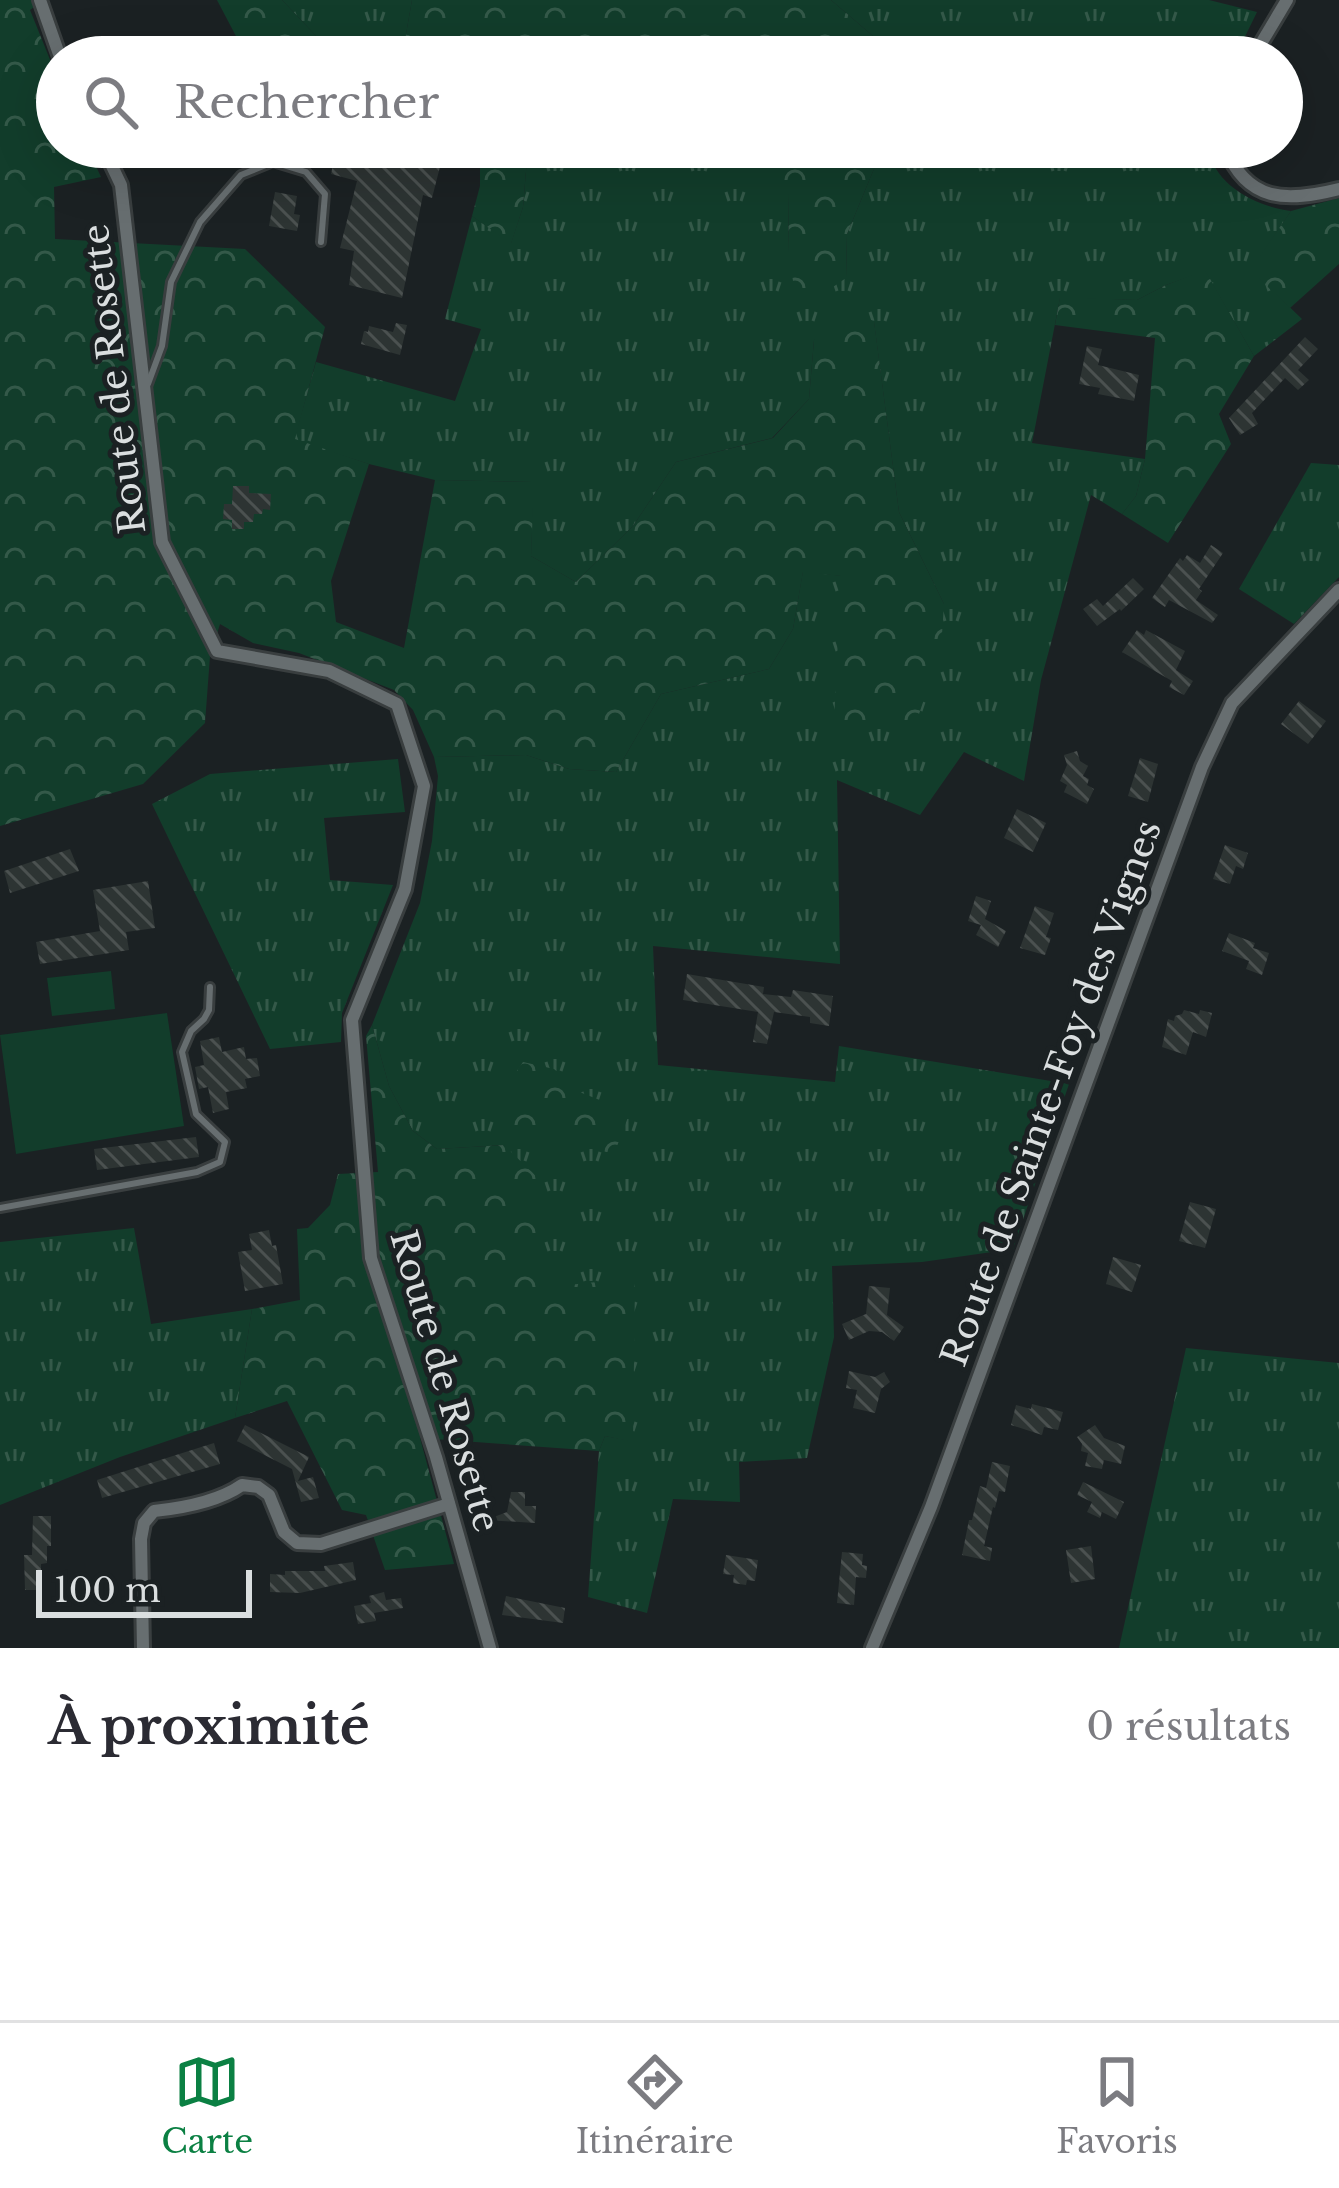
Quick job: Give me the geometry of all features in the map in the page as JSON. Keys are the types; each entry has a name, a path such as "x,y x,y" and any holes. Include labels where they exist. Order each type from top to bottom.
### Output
{"street":[{"path":"40,0 53,36"},
{"path":"1266,36 1287,0"},
{"name":"Route de Rosette","path":"113,168 121,185 162,542 217,651 329,671 397,704 424,786 405,889 352,1020 371,1258 490,1648"},
{"path":"1233,168 1255,189 1285,198 1339,189"},
{"name":"Route de Sainte-Foy des Vignes","path":"872,1648 973,1396 1202,767 1232,703 1339,590"},
{"path":"143,1648 141,1539 144,1523 154,1511 230,1494 242,1484 258,1487 268,1495 284,1532 298,1543 321,1544 449,1504"}],"lane":[{"path":"146,391 162,346 171,281 200,222 241,175 258,168"},
{"path":"293,168 306,172 325,194 321,242"},
{"path":"0,1208 197,1172 220,1162 225,1142 196,1114 182,1052 191,1030 208,1010 210,987"}],"green space":[{"path":"0,0 43,0 30,10 40,36 36,36 36,168 97,168 101,177 54,187 55,239 245,249 325,327 295,439 369,464 331,581 336,622 404,648 435,480 534,482 531,556 576,582 633,526 676,462 773,438 809,399 814,340 841,309 874,321 899,512 944,604 941,649 917,720 834,722 841,576 803,572 793,629 769,669 661,694 616,772 569,769 526,755 434,757 413,710 394,690 299,653 253,643 220,624 210,656 205,723 143,784 0,826"},
{"path":"217,0 282,0 316,36 236,36"},
{"path":"282,0 412,0 406,36 316,36"},
{"path":"412,0 831,0 873,36 406,36"},
{"path":"831,0 1209,0 1257,12 1245,36 873,36"},
{"path":"480,168 526,168 523,207 511,244 472,216"},
{"path":"526,168 769,168 788,192 789,253 846,278 847,234 874,168 1216,168 1239,192 1291,211 1251,270 1302,319 1254,356 1205,271 1137,300 1060,298 1032,443 1145,459 1136,496 1122,514 1091,495 1041,680 1024,781 964,752 920,815 837,780 840,964 653,946 658,1065 835,1082 839,1046 1069,1084 1013,1249 922,1262 832,1266 834,1337 807,1458 739,1462 740,1502 673,1499 647,1613 588,1597 599,1451 605,1436 632,1441 540,1288 504,1145 437,1149 413,1131 389,1086 372,1025 420,903 432,841 438,776 434,757 526,755 569,769 616,772 661,694 769,669 793,629 803,571 842,576 944,604 899,512 874,322 814,340 809,399 772,438 676,462 633,526 576,582 531,556 533,482 435,480 294,440 316,362 455,401 481,329 445,319 472,216 511,243 523,207"},
{"path":"760,168 874,168 847,234 846,278 820,296 795,295 788,193 762,180"},
{"path":"1339,198 1339,264 1290,308 1250,270 1291,211"},
{"path":"1205,270 1254,356 1219,414 1231,444 1168,543 1122,514 1136,496 1145,459 1155,338 1055,325 1060,297 1137,300"},
{"path":"1311,463 1339,465 1339,577 1294,624 1239,589"},
{"path":"398,759 405,812 324,818 330,880 393,885 342,1013 341,1042 270,1049 152,804 210,774"},
{"path":"111,971 115,1009 52,1016 47,978"},
{"path":"167,1013 184,1126 16,1154 0,1035"},
{"path":"372,1025 389,1086 413,1131 437,1149 504,1145 537,1177 540,1288 635,1278 633,1442 605,1436 599,1451 420,1438 454,1564 385,1570 366,1515 342,1510 287,1401 235,1418 252,1309 300,1300 297,1229 308,1228 330,1205 338,1174 378,1172 366,1036"},
{"path":"523,1062 554,1069 582,1093 630,1112 614,1154 512,1127 506,1087"},
{"path":"134,1228 151,1324 252,1309 235,1418 0,1505 0,1242"},
{"path":"1186,1348 1339,1363 1339,1648 1119,1648"}],"building":[{"path":"332,168 440,168 432,198 423,195 402,298 349,285 354,251 340,248 357,181 331,174"},
{"path":"275,192 297,196 297,231 269,226"},
{"path":"396,323 407,325 400,355 361,344 369,326 393,332"},
{"path":"1305,337 1318,349 1298,370 1309,380 1298,390 1285,378 1252,413 1258,424 1240,435 1229,418"},
{"path":"1087,346 1102,349 1098,365 1139,375 1134,401 1098,394 1100,388 1079,384"},
{"path":"233,486 271,494 270,510 254,514 253,522 244,522 244,529 232,529 232,520 223,519 224,504 232,504"},
{"path":"1211,545 1223,553 1196,600 1218,615 1212,623 1169,600 1165,607 1152,598 1180,558 1183,561 1187,555 1200,563"},
{"path":"1133,578 1144,589 1097,626 1083,609 1097,599 1103,606"},
{"path":"1137,630 1144,635 1146,630 1185,651 1176,670 1193,681 1184,695 1169,687 1172,681 1122,652"},
{"path":"1299,701 1326,721 1308,744 1281,724"},
{"path":"1077,751 1088,766 1083,776 1089,779 1087,785 1094,789 1087,804 1064,792 1067,785 1060,781 1067,765 1064,755"},
{"path":"1140,758 1158,764 1148,802 1128,796"},
{"path":"1017,809 1046,823 1033,852 1004,838"},
{"path":"1225,845 1248,853 1243,869 1236,866 1230,884 1213,879"},
{"path":"70,849 79,871 10,893 4,871"},
{"path":"148,881 155,928 126,932 129,950 40,964 36,942 100,931 93,890"},
{"path":"976,896 991,901 985,919 1006,931 998,947 976,935 981,925 968,921"},
{"path":"1035,906 1054,913 1045,955 1020,948"},
{"path":"1229,933 1269,953 1262,975 1246,969 1249,961 1222,951"},
{"path":"687,974 764,987 763,994 791,997 793,990 833,996 829,1026 810,1023 810,1017 774,1012 767,1044 753,1042 758,1012 683,1000"},
{"path":"1184,1010 1212,1013 1206,1037 1193,1032 1186,1055 1162,1047 1168,1019 1174,1021"},
{"path":"219,1037 222,1052 244,1047 246,1059 257,1058 260,1076 245,1079 247,1088 226,1092 229,1109 213,1113 208,1087 199,1089 195,1067 204,1065 200,1041"},
{"path":"196,1137 199,1157 97,1170 94,1149"},
{"path":"1190,1202 1216,1209 1205,1248 1179,1241"},
{"path":"269,1230 283,1284 245,1291 238,1252 252,1250 249,1234"},
{"path":"1113,1257 1141,1265 1132,1292 1106,1284"},
{"path":"869,1286 890,1288 887,1315 904,1327 894,1341 882,1332 869,1331 849,1340 842,1324 866,1314"},
{"path":"849,1371 875,1377 884,1372 890,1382 881,1389 875,1413 853,1408 857,1390 846,1388"},
{"path":"1032,1404 1063,1412 1058,1430 1044,1427 1042,1435 1011,1425 1016,1405 1031,1409"},
{"path":"245,1425 309,1457 298,1481 313,1477 319,1498 301,1502 292,1469 237,1441"},
{"path":"1095,1425 1104,1438 1125,1446 1121,1464 1104,1460 1102,1469 1085,1466 1088,1453 1081,1451 1077,1437"},
{"path":"214,1443 220,1464 102,1498 97,1480"},
{"path":"992,1462 1010,1466 984,1546 992,1548 990,1561 962,1555 969,1520 980,1486 986,1488"},
{"path":"1083,1482 1124,1502 1116,1519 1087,1512 1092,1502 1077,1495"},
{"path":"511,1492 525,1492 525,1506 536,1506 535,1523 486,1520 507,1512"},
{"path":"33,1516 51,1516 51,1546 47,1546 47,1563 41,1564 41,1590 25,1590 24,1555 32,1555"},
{"path":"1091,1546 1095,1579 1071,1583 1066,1550"},
{"path":"842,1552 863,1554 862,1565 867,1566 866,1578 856,1577 854,1605 837,1603"},
{"path":"726,1555 758,1560 755,1581 733,1583 734,1575 723,1574"},
{"path":"353,1562 356,1580 300,1593 270,1592 270,1574 325,1571 324,1566"},
{"path":"384,1592 386,1600 401,1598 403,1608 374,1613 376,1621 358,1624 354,1606 371,1603 369,1596"},
{"path":"506,1596 565,1608 563,1623 502,1615"}]}
